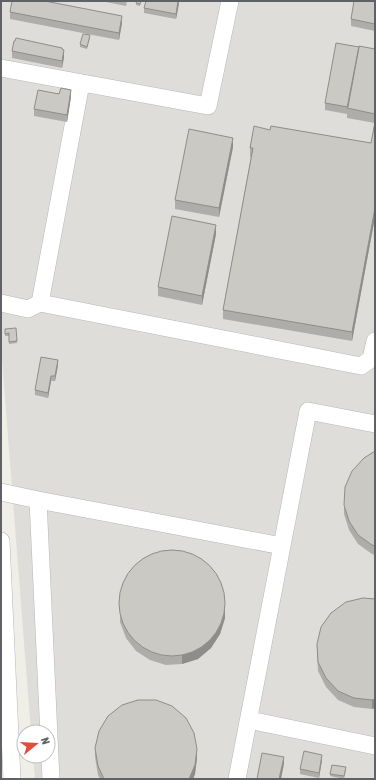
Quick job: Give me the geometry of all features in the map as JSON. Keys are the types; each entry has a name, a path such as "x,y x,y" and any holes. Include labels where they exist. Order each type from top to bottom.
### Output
{"lane":[{"path":"1,68 208,106 230,1"},
{"path":"40,303 81,83"},
{"path":"1,304 28,309 40,303 361,366 371,359 375,344"},
{"path":"237,779 308,411 375,424"},
{"path":"1,492 282,546"},
{"path":"38,500 51,779"},
{"path":"1,541 12,779"},
{"path":"249,720 375,746"}],"shaded area":[{"path":"1,1 375,1 375,779 35,779 34,764 56,764 56,724 30,724 1,347"}],"building":[{"path":"12,1 45,1 122,16 119,33 10,12"},
{"path":"137,1 141,1 140,4 136,3"},
{"path":"146,1 178,1 176,14 144,8"},
{"path":"354,1 375,1 375,24 351,19"},
{"path":"83,34 90,35 87,47 80,44"},
{"path":"16,38 62,48 64,50 62,61 12,51"},
{"path":"336,43 359,47 348,107 325,103"},
{"path":"359,46 375,49 375,114 347,108"},
{"path":"61,88 71,90 67,115 34,109 38,90 59,94"},
{"path":"375,122 375,208 352,332 223,310 253,148 250,148 254,126 270,130 271,126 371,143"},
{"path":"189,129 233,138 219,208 175,200"},
{"path":"172,216 216,225 202,296 158,287"},
{"path":"16,328 17,341 9,342 9,333 5,334 5,329"},
{"path":"41,357 58,360 55,376 51,376 48,393 35,390"},
{"path":"375,451 375,546 358,535 349,521 344,505 345,487 352,471 364,458"},
{"path":"172,550 192,554 209,566 221,583 225,603 221,623 209,640 192,652 172,656 152,652 135,640 123,623 119,603 123,583 135,566 152,554"},
{"path":"363,598 375,599 375,699 372,700 354,698 338,691 326,678 318,662 317,644 321,627 331,613 346,602"},
{"path":"138,700 156,700 172,706 186,718 194,733 197,749 195,765 189,779 104,779 98,766 95,748 99,731 108,716 122,705"},
{"path":"304,751 322,755 319,773 300,769"},
{"path":"262,753 284,757 279,779 257,779"},
{"path":"332,765 346,767 344,776 330,774"}]}
